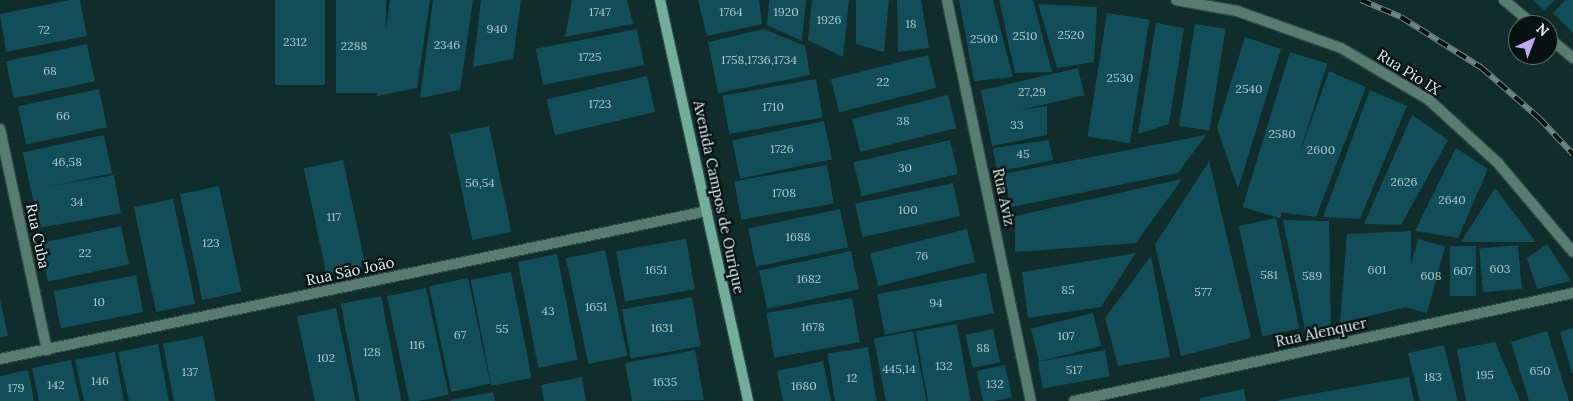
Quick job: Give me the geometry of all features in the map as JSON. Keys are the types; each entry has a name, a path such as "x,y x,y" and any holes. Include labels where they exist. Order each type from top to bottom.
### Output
{"main road":[{"name":"Avenida Campos de Ourique","path":"660,0 748,401"}],"street":[{"name":"Rua Aviz","path":"947,0 1031,401"},
{"name":"Rua Pio IX","path":"1176,0 1237,11 1341,48 1428,100 1498,163 1573,252"},
{"path":"1504,0 1522,15"},
{"path":"1558,45 1573,58"},
{"name":"Rua Cuba","path":"0,129 47,350"},
{"name":"Rua São João","path":"0,359 707,211"},
{"name":"Rua Alenquer","path":"1074,401 1573,292"}],"building":[{"path":"70,0 80,0 87,36 6,52 0,14"},
{"path":"275,0 325,0 325,85 275,85"},
{"path":"336,0 386,0 386,93 336,93"},
{"path":"390,0 430,0 417,88 377,96"},
{"path":"433,0 473,0 460,90 420,98"},
{"path":"481,0 521,0 513,59 473,67"},
{"path":"572,0 627,0 633,24 565,37"},
{"path":"698,0 759,0 762,24 707,36"},
{"path":"769,0 806,0 802,41 767,25"},
{"path":"812,0 849,0 843,57 808,40"},
{"path":"856,0 889,0 884,52 856,44"},
{"path":"897,0 921,0 929,48 898,52"},
{"path":"959,0 993,0 1013,77 974,81"},
{"path":"999,0 1033,0 1052,72 1015,73"},
{"path":"1533,0 1555,0 1544,11"},
{"path":"1565,0 1573,0 1573,33 1558,18 1558,15 1553,13"},
{"path":"1038,4 1097,7 1094,62 1057,68"},
{"path":"1107,13 1149,20 1130,143 1087,136"},
{"path":"1156,23 1184,28 1169,124 1138,134"},
{"path":"1195,24 1226,29 1210,131 1179,126"},
{"path":"637,29 644,65 543,85 536,49"},
{"path":"764,29 805,46 810,75 718,93 708,42"},
{"path":"1245,37 1281,49 1238,189 1217,128"},
{"path":"87,44 95,81 14,98 6,61"},
{"path":"1290,52 1327,63 1280,218 1243,207"},
{"path":"928,55 936,88 839,112 831,79"},
{"path":"1078,68 1084,95 987,118 981,90"},
{"path":"1329,71 1366,87 1316,217 1279,212"},
{"path":"647,76 655,112 555,135 547,99"},
{"path":"816,79 823,117 729,134 722,95"},
{"path":"99,89 107,127 26,144 18,106"},
{"path":"1370,90 1407,106 1360,219 1323,217"},
{"path":"948,95 956,128 860,152 852,119"},
{"path":"1047,106 1047,135 992,146 986,115"},
{"path":"1412,115 1448,140 1401,225 1364,224"},
{"path":"824,121 832,159 740,179 732,141"},
{"path":"489,126 511,232 472,240 450,134"},
{"path":"104,135 112,173 31,190 23,152"},
{"path":"1206,135 1178,173 1011,207 1003,174"},
{"path":"950,140 958,174 861,196 854,162"},
{"path":"1049,140 1053,160 997,172 993,148"},
{"path":"1456,148 1488,169 1458,238 1415,231"},
{"path":"343,160 365,266 326,274 304,168"},
{"path":"1209,161 1251,338 1181,356 1155,245"},
{"path":"827,165 834,203 741,220 734,181"},
{"path":"114,175 121,213 38,228 31,190"},
{"path":"1182,179 1136,243 1015,252 1015,216"},
{"path":"953,183 960,216 862,237 855,204"},
{"path":"219,186 241,292 202,300 180,194"},
{"path":"1495,188 1536,242 1461,242"},
{"path":"173,199 195,304 156,312 134,207"},
{"path":"840,209 848,247 756,267 748,229"},
{"path":"1276,218 1299,329 1262,336 1239,226"},
{"path":"1283,220 1329,221 1331,330 1305,330"},
{"path":"121,226 129,264 48,281 40,243"},
{"path":"967,229 975,262 878,286 870,253"},
{"path":"1411,231 1411,306 1340,323 1347,234"},
{"path":"686,239 695,289 625,302 616,251"},
{"path":"1418,239 1445,246 1427,313 1400,306"},
{"path":"1547,244 1571,281 1537,289 1527,258"},
{"path":"1518,245 1522,289 1483,292 1479,248"},
{"path":"1450,246 1476,246 1476,296 1450,296"},
{"path":"605,250 627,356 588,364 566,258"},
{"path":"851,251 859,289 767,309 759,271"},
{"path":"1136,253 1101,307 1028,318 1022,272"},
{"path":"557,254 578,360 538,368 518,262"},
{"path":"1151,256 1170,357 1118,366 1105,318"},
{"path":"511,272 532,378 491,386 471,280"},
{"path":"986,273 994,313 885,334 877,294"},
{"path":"136,275 143,312 61,328 54,291"},
{"path":"468,278 490,384 451,392 429,286"},
{"path":"426,288 449,395 419,401 409,401 387,296"},
{"path":"381,296 401,401 360,401 341,304"},
{"path":"692,297 701,346 631,359 622,309"},
{"path":"852,298 860,342 774,357 766,313"},
{"path":"0,300 8,336 0,337"},
{"path":"336,308 356,401 315,401 297,316"},
{"path":"1093,313 1101,346 1039,361 1031,328"},
{"path":"957,324 971,401 928,401 916,331"},
{"path":"1573,328 1573,373 1572,373 1560,332"},
{"path":"993,329 1000,362 973,368 966,335"},
{"path":"913,331 927,401 886,401 874,339"},
{"path":"1547,331 1569,401 1529,401 1511,342"},
{"path":"203,336 216,401 174,401 163,344"},
{"path":"1495,342 1520,401 1466,401 1457,349"},
{"path":"158,344 169,401 129,401 118,352"},
{"path":"1444,345 1458,401 1420,401 1408,353"},
{"path":"868,347 877,401 835,401 828,353"},
{"path":"695,350 704,400 632,401 625,363"},
{"path":"1105,350 1110,377 1043,388 1038,362"},
{"path":"115,352 124,401 84,401 75,360"},
{"path":"71,360 80,401 39,401 32,368"},
{"path":"823,361 831,401 783,401 777,371"},
{"path":"1005,365 1012,397 983,401 977,371"},
{"path":"28,370 34,401 0,401 0,376"},
{"path":"582,377 586,401 544,401 541,385"},
{"path":"1409,377 1414,401 1278,400"},
{"path":"1244,389 1246,401 1200,401 1200,398"},
{"path":"493,392 495,401 450,400"}],"railway":[{"path":"1361,0 1401,17 1482,68 1539,118 1573,154"}]}
